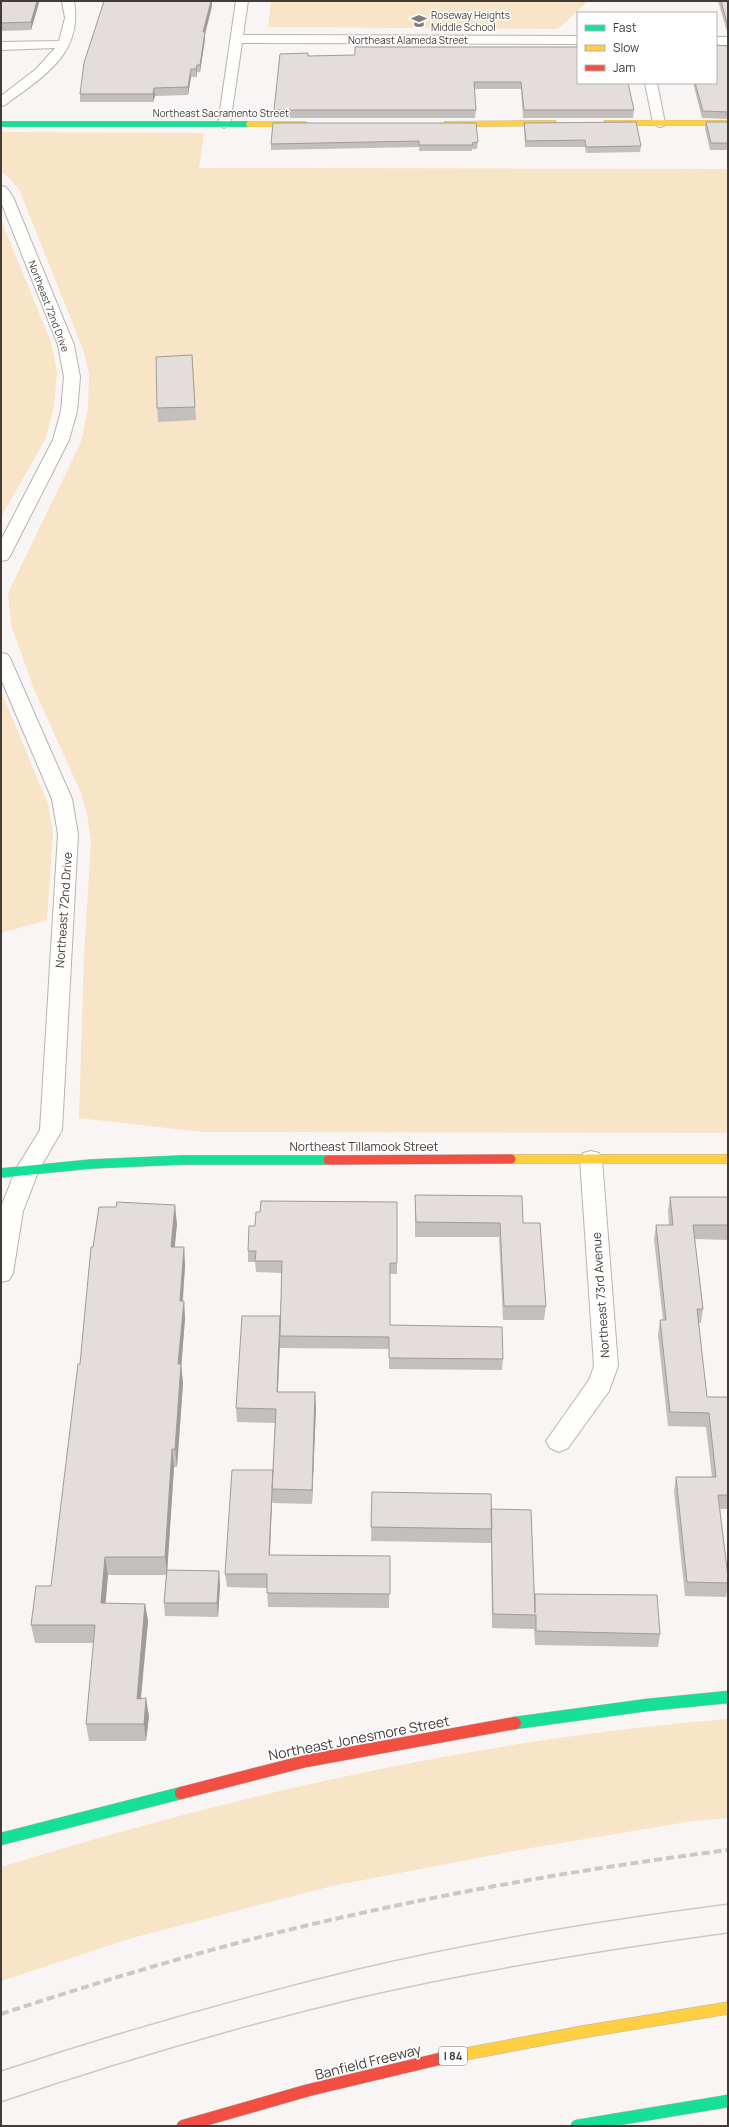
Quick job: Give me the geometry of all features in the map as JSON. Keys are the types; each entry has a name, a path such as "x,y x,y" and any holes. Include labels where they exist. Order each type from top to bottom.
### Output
{"main road":[{"path":"440,124 567,123"},
{"path":"599,123 728,123"},
{"name":"Northeast Sacramento Street","path":"1,124 313,124"},
{"name":"Northeast Tillamook Street","path":"1,1173 91,1164 196,1160 591,1158 728,1159"},
{"name":"Northeast Jonesmore Street","path":"1,1839 314,1759 508,1724 647,1705 728,1697"},
{"name":"Banfield Freeway","path":"183,2126 273,2099 436,2060 592,2029 728,2008"},
{"path":"577,2126 728,2101"}],"street":[{"path":"1,102 50,64 65,44 72,22 72,11 68,1"},
{"path":"224,124 242,1"},
{"name":"Northeast Alameda Street","path":"237,39 577,40"},
{"path":"717,41 728,41"},
{"path":"1,46 65,44"},
{"path":"651,84 659,123"},
{"name":"Northeast 72nd Drive","path":"1,190 6,197 66,345 72,376 69,410 60,440 1,556"},
{"name":"Northeast 72nd Drive","path":"1,658 62,798 68,834 51,1130 28,1170 10,1211 1,1273"},
{"name":"Northeast 73rd Avenue","path":"559,1441 600,1384 606,1366 591,1158"}],"shaded area":[{"name":"Roseway Heights Middle School","path":"271,1 588,1 558,29 268,27"},
{"path":"1,132 204,133 199,168 728,169 728,1133 202,1132 79,1118 84,955 91,841 87,814 81,793 34,689 11,625 8,593 81,442 88,409 89,374 84,352 19,189 1,170"},
{"path":"1,220 51,342 57,372 54,407 45,440 1,517"},
{"path":"1,691 48,804 53,832 47,920 1,933"},
{"path":"728,1719 728,1818 693,1821 519,1850 332,1886 132,1938 1,1981 1,1867 180,1816 270,1793 361,1773 452,1755 544,1740 636,1728"}],"building":[{"path":"1,1 37,1 31,22 1,23"},
{"path":"104,1 211,1 203,32 205,32 200,65 197,65 196,69 191,69 188,87 154,88 153,94 80,94 84,63"},
{"path":"721,1 728,1 728,27"},
{"path":"717,45 728,46 728,112 703,111 695,84 717,84"},
{"path":"355,47 577,47 577,84 628,84 634,110 524,110 521,82 474,82 476,110 274,110 280,54 308,53 308,56 355,55"},
{"path":"636,122 641,146 586,147 585,140 526,141 524,123"},
{"path":"706,122 728,122 728,143 711,143"},
{"path":"273,123 476,123 478,142 472,143 473,145 419,145 419,141 271,144"},
{"path":"192,355 195,407 157,408 156,357"},
{"path":"415,1195 522,1196 523,1223 540,1223 546,1306 504,1306 500,1223 416,1222"},
{"path":"670,1197 728,1197 728,1225 693,1225 703,1309 697,1309 707,1397 728,1397 728,1495 718,1495 728,1583 687,1582 676,1477 716,1477 709,1413 670,1412 660,1320 666,1320 656,1225 673,1225"},
{"path":"261,1201 397,1202 397,1263 390,1263 390,1325 502,1327 503,1359 389,1358 389,1337 280,1336 282,1261 255,1261 256,1251 248,1251 249,1226 255,1226 256,1212 260,1212"},
{"path":"117,1202 175,1205 171,1247 184,1247 180,1301 184,1301 178,1364 181,1364 175,1449 172,1449 165,1557 105,1557 101,1603 145,1604 137,1699 146,1698 144,1724 86,1724 95,1625 31,1625 36,1586 51,1586 78,1364 80,1364 91,1247 93,1247 99,1207 116,1207"},
{"path":"242,1316 280,1316 277,1392 315,1392 312,1490 272,1489 276,1409 236,1408"},
{"path":"232,1470 273,1470 269,1555 390,1556 390,1594 267,1593 267,1574 225,1574"},
{"path":"372,1492 491,1494 492,1529 371,1527"},
{"path":"491,1509 531,1510 535,1613 535,1594 657,1595 660,1634 536,1631 536,1615 493,1614"},
{"path":"167,1570 219,1571 217,1603 164,1603"}],"tram line":[{"path":"1,2071 179,2016 358,1969 496,1940 635,1917 728,1904"},
{"path":"1,2102 178,2046 358,1998 450,1978 542,1961 728,1933"}],"railway":[{"path":"1,2014 90,1985 226,1946 316,1923 499,1885 728,1850"}],"traffic: fast":[{"path":"1,124 249,124"},
{"path":"1,1173 91,1164 182,1160 328,1160"},
{"path":"515,1723 647,1705 728,1697"},
{"path":"1,1839 181,1793"},
{"path":"577,2126 728,2101"}],"traffic: slow":[{"path":"446,124 554,123"},
{"path":"606,123 728,123"},
{"path":"249,124 304,124"},
{"path":"511,1159 728,1159"},
{"path":"439,2059 582,2032 728,2008"}],"traffic: jam":[{"path":"328,1160 511,1159"},
{"path":"181,1793 306,1761 515,1723"},
{"path":"183,2126 309,2090 439,2059"}],"place":[{"name":"Roseway Heights Middle School","path":"419,21"}]}
